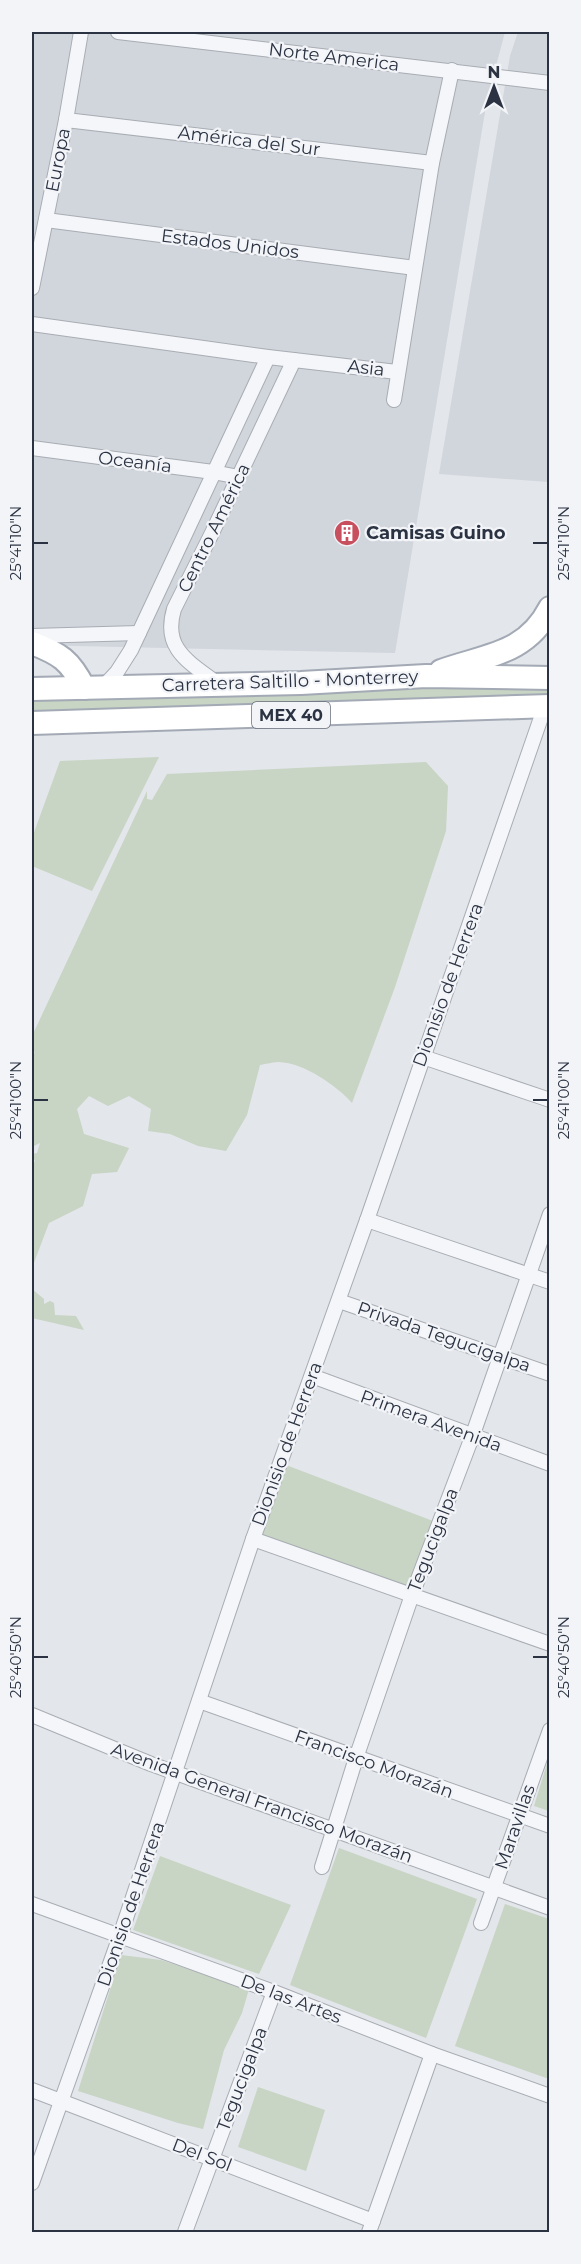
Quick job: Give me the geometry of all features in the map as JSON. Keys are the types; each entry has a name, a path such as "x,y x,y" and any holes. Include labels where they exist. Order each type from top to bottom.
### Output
{"main road":[{"path":"426,676 510,649 534,633 549,608"},
{"path":"32,643 66,659 93,688"},
{"name":"Carretera Saltillo - Monterrey","path":"32,689 301,683 426,676 549,678"},
{"name":"Carretera Saltillo - Monterrey","path":"32,723 547,706"}],"street":[{"name":"Europa","path":"32,288 66,120 81,32"},
{"name":"Norte America","path":"118,32 549,83"},
{"name":"Asia","path":"32,324 268,357 397,372 432,163 452,70"},
{"name":"América del Sur","path":"66,120 432,163"},
{"name":"Estados Unidos","path":"46,220 415,268"},
{"name":"Centro América","path":"93,688 124,661 139,633 268,357"},
{"name":"Centro América","path":"218,684 184,659 172,640 171,620 174,609 294,360"},
{"path":"394,400 397,372"},
{"name":"Oceanía","path":"32,448 239,477"},
{"path":"32,636 139,633"},
{"name":"Dionisio de Herrera","path":"32,2183 176,1773 253,1539 339,1301 547,706"},
{"path":"423,1057 549,1100"},
{"name":"Tegucigalpa","path":"322,1867 356,1758 412,1595 472,1437 549,1214"},
{"path":"367,1220 549,1282"},
{"name":"Privada Tegucigalpa","path":"339,1301 549,1374"},
{"name":"Primera Avenida","path":"312,1376 549,1464"},
{"path":"253,1539 549,1644"},
{"name":"Francisco Morazán","path":"199,1701 549,1826"},
{"name":"Avenida General Francisco Morazán","path":"32,1714 176,1773 494,1889"},
{"name":"Maravillas","path":"482,1923 518,1815 549,1734"},
{"path":"494,1889 549,1908"},
{"name":"De las Artes","path":"32,1904 274,1992 432,2055 549,2096"},
{"name":"Tegucigalpa","path":"184,2232 274,1992"},
{"path":"371,2227 432,2055"},
{"name":"Del Sol","path":"32,2090 212,2158 371,2227"}],"shaded area":[{"path":"32,32 505,32 487,100 395,653 32,645"},
{"path":"518,32 549,32 549,482 439,474 510,56"}],"green space":[{"path":"550,685 549,697 32,713 32,698"},
{"path":"159,757 92,891 32,866 32,838 60,761"},
{"path":"426,762 448,786 446,831 395,987 352,1103 328,1082 299,1066 279,1062 260,1065 247,1115 226,1151 198,1146 170,1134 148,1131 151,1109 129,1096 108,1106 89,1096 77,1109 84,1134 129,1148 117,1172 92,1174 83,1206 49,1223 32,1268 32,1170 35,1160 32,1159 32,1154 37,1153 40,1143 32,1147 32,1060 35,1051 32,1055 32,1036 147,791 147,799 152,800 167,774"},
{"path":"32,1289 44,1299 44,1304 50,1301 54,1303 55,1315 76,1316 84,1330 32,1318"},
{"path":"286,1465 433,1521 408,1589 259,1535"},
{"path":"549,1757 550,1811 534,1806"},
{"path":"339,1848 477,1899 426,2038 290,1985"},
{"path":"160,1856 291,1905 259,1974 133,1930"},
{"path":"505,1904 549,1919 549,2079 455,2046"},
{"path":"121,1955 161,1960 249,1989 242,2013 224,2050 203,2129 78,2091"},
{"path":"258,2087 325,2110 306,2171 238,2147"}],"place":[{"name":"Camisas Guino","path":"347,533"}]}
